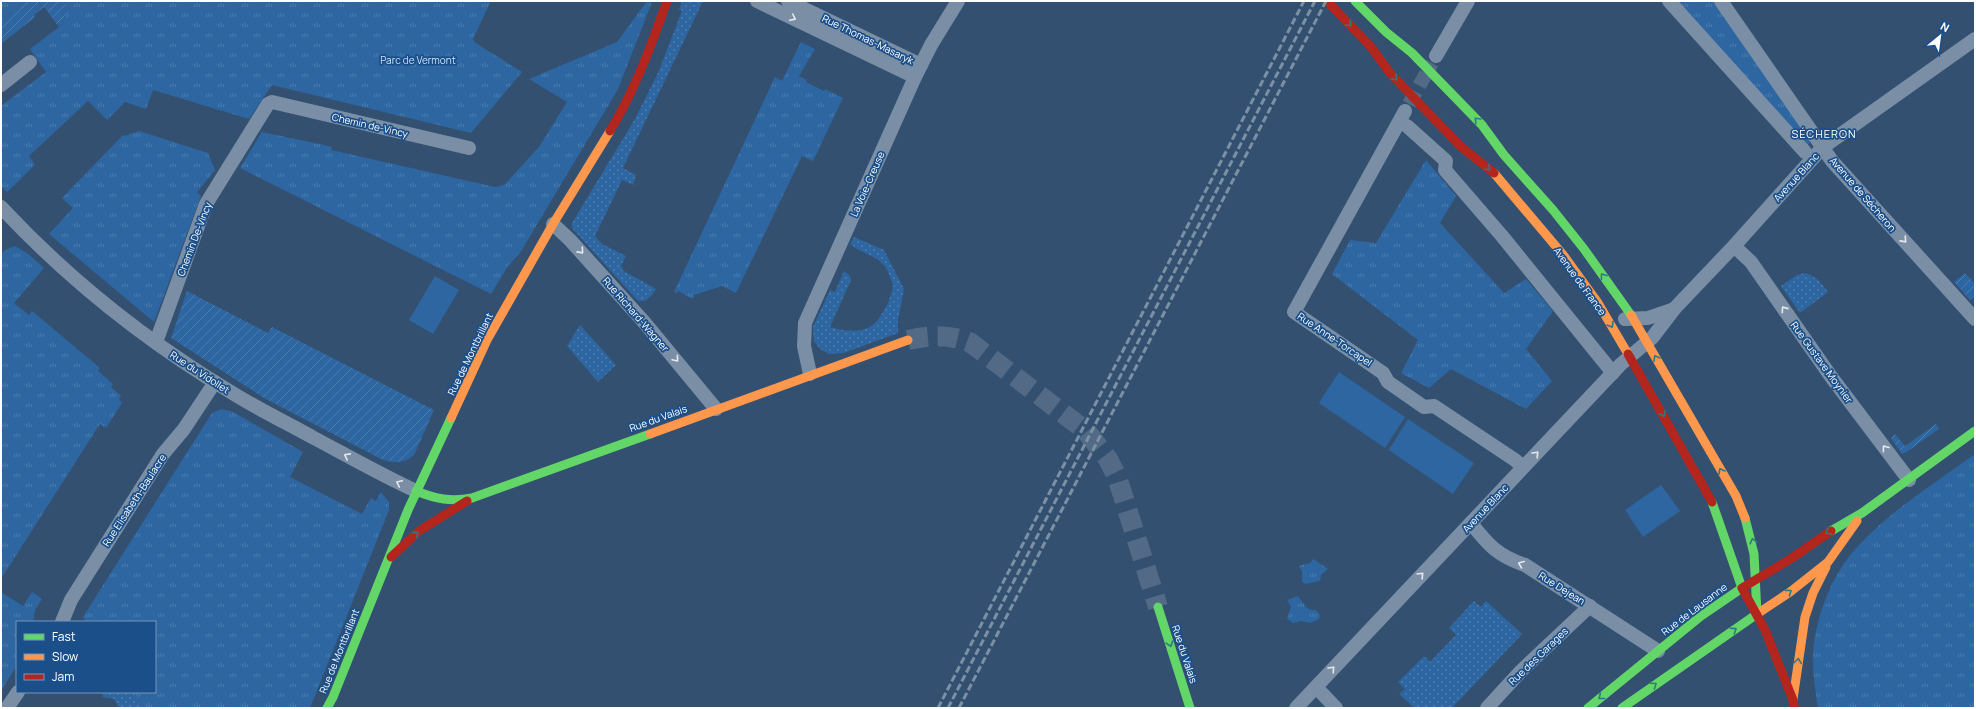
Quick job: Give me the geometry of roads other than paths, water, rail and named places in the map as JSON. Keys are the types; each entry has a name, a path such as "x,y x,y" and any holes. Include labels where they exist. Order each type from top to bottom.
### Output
{"main road":[{"name":"Rue de Montbrillant","path":"327,708 333,697 416,491 487,340 553,224 626,104 650,50 667,1"},
{"name":"Avenue de France","path":"1327,1 1371,47 1390,73 1460,146 1495,174 1564,256 1598,303 1630,356 1713,504 1742,588 1757,614 1793,704"},
{"name":"Avenue de France","path":"1356,1 1386,32 1412,53 1482,125 1504,155 1553,210 1584,249 1629,319 1647,342 1738,500 1754,544 1757,580 1757,614"},
{"name":"Rue du Valais","path":"416,491 440,501 452,502 472,498 810,374 908,340"},
{"name":"Rue de Lausanne","path":"1588,708 1714,606 1792,558 1823,535 1862,513 1975,431"},
{"path":"387,561 419,531 472,498"},
{"name":"Rue de Lausanne","path":"1631,705 1790,592 1828,562 1862,513"},
{"path":"1793,704 1805,617 1812,594 1828,562"},
{"name":"Rue du Valais","path":"1158,607 1190,708"}],"street":[{"name":"Rue Thomas-Masaryk","path":"757,1 812,20 918,71"},
{"name":"Rue Thomas-Masaryk","path":"788,1 812,20"},
{"name":"La Voie-Creuse","path":"810,374 804,346 805,323 918,71 958,1"},
{"path":"1436,56 1468,1"},
{"path":"1669,1 1805,152"},
{"name":"Avenue de Sécheron","path":"1721,1 1832,161 1975,318"},
{"name":"Avenue Blanc","path":"1296,708 1382,615 1613,373 1657,332 1675,308 1734,246 1823,147 1975,39"},
{"path":"1,85 30,62"},
{"name":"Chemin de-Vincy","path":"272,102 468,148"},
{"name":"Chemin De-Vincy","path":"156,342 206,204 268,104 272,102"},
{"name":"Rue Anne-Torcapel","path":"1405,110 1294,312 1383,373 1388,382 1424,407 1434,406 1515,460 1523,467"},
{"path":"1407,126 1446,162 1445,170 1502,236 1613,373"},
{"name":"Rue du Vidollet","path":"4,215 85,287 156,342 215,382 382,474 416,491"},
{"name":"Rue Richard-Wagner","path":"553,224 570,240 644,322 716,409"},
{"name":"Rue Gustave Moynier","path":"1734,246 1750,262 1832,378 1909,480"},
{"name":"Avenue Blanc","path":"1629,319 1655,316 1675,308"},
{"name":"Rue Elisabeth-Baulacre","path":"62,621 71,600 163,454 184,429 215,382"},
{"name":"Rue Dejean","path":"1471,523 1487,544 1497,553 1525,565 1658,651"},
{"name":"Rue des Garages","path":"1487,708 1521,671 1590,606"},
{"path":"1316,687 1336,708"},
{"path":"7,708 17,693"}],"tunnel":[{"path":"1409,104 1432,63"},
{"path":"908,340 940,336 955,338 971,343 1086,431 1108,459 1117,477 1158,607"}],"railway":[{"path":"938,708 1304,1"},
{"path":"948,708 1315,1"},
{"path":"959,708 1326,1"}],"district":[{"name":"SÉCHERON","path":"1824,134"}],"park label":[{"name":"Parc de Vermont","path":"418,60"}]}
